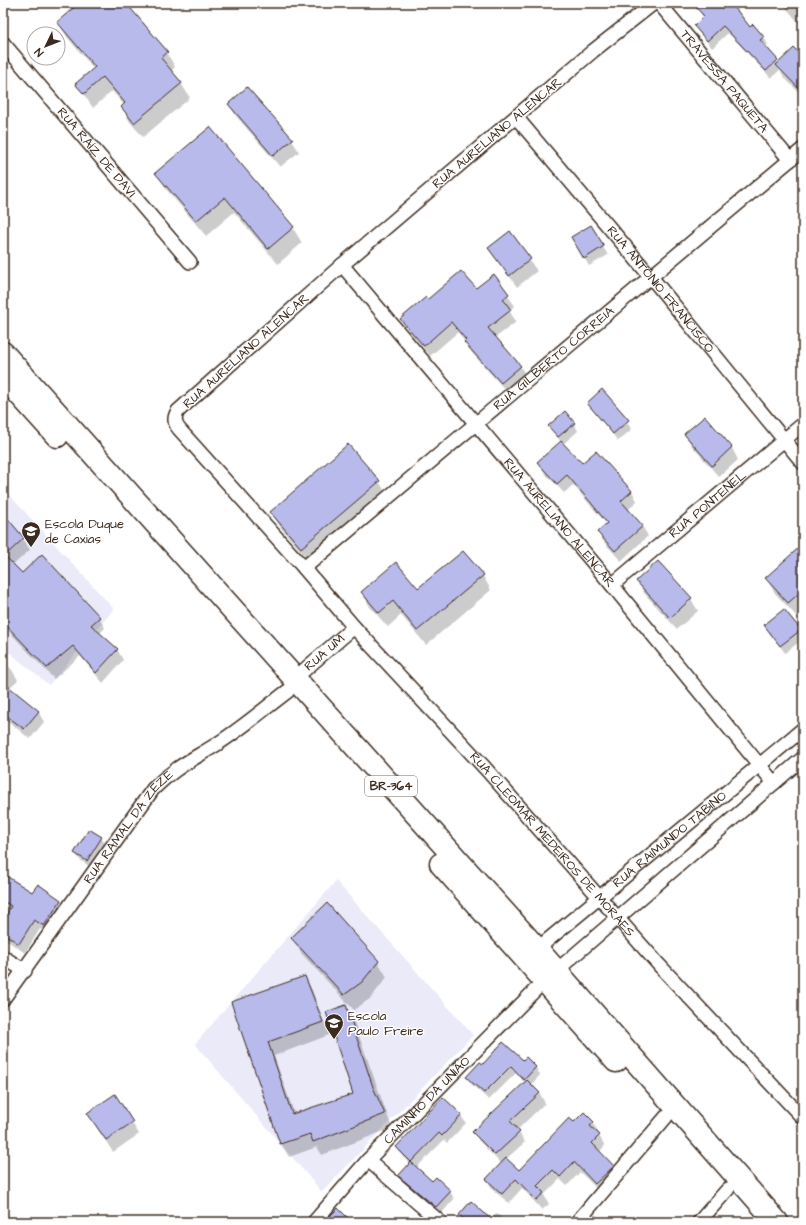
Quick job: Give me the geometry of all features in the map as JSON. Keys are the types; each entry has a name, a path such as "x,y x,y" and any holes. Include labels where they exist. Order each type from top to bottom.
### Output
{"highway":[{"name":"BR-364","path":"3,353 292,684 550,976 777,1222"},
{"name":"BR-364","path":"3,376 292,684 537,950 550,976 666,1117 758,1222"}],"street":[{"name":"RUA AURELIANO ALENCAR","path":"304,568 179,429 175,418 178,411 342,264 654,3"},
{"name":"TRAVESSA PAQUETA","path":"659,3 790,160"},
{"name":"RUA RAÍZ DE DAVI","path":"3,43 190,262"},
{"name":"RUA ANTÔNIO FRANCISCO","path":"516,117 651,277 803,463"},
{"name":"RUA GILBERTO CORREIA","path":"304,568 803,149"},
{"name":"RUA AURELIANO ALENCAR","path":"342,264 612,585 774,783"},
{"name":"RUA PONTENEL","path":"612,585 803,424"},
{"name":"RUA CLEOMAR MEDEIROS DE MORAES","path":"304,568 354,627 485,768 659,965 803,1118"},
{"name":"RUA UM","path":"292,684 354,627"},
{"name":"RUA RAMAL DA ZEZE","path":"3,999 25,971 123,829 153,789 166,776 184,763 214,746 292,684"},
{"name":"RUA RAIMUNDO TABINO","path":"537,950 803,729"},
{"name":"RUA RAIMUNDO TABINO","path":"550,976 803,758"},
{"path":"3,957 25,971"},
{"name":"CAMINHO DA UNIÃO","path":"314,1222 368,1160 550,976"},
{"path":"577,1222 666,1117"},
{"path":"368,1160 440,1222"},
{"path":"699,1222 728,1189"}],"shaded area":[{"name":"Escola Duque de Caxias","path":"3,488 114,609 49,685 3,647"},
{"name":"Escola Paulo Freire","path":"336,881 473,1035 322,1192 195,1044"}],"building":[{"path":"79,3 126,3 168,52 161,58 182,83 134,123 121,107 125,103 103,77 84,94 75,84 95,67 66,33 66,26 60,26 57,22"},
{"path":"692,3 731,3 750,27 753,24 764,37 760,40 778,60 766,71 723,26 707,41 694,26 704,16"},
{"path":"794,48 803,57 803,93 776,65"},
{"path":"247,87 293,139 273,156 228,104"},
{"path":"210,127 294,227 268,249 225,197 196,221 155,173"},
{"path":"591,225 604,246 584,259 571,237"},
{"path":"510,231 531,259 509,276 488,248"},
{"path":"461,271 476,288 494,274 509,294 503,299 511,310 488,328 521,366 501,383 464,342 466,340 451,322 424,346 400,319 426,297 428,299"},
{"path":"602,389 629,420 613,434 587,403"},
{"path":"565,411 575,423 558,437 548,426"},
{"path":"705,416 732,447 712,466 684,434"},
{"path":"561,441 582,463 596,451 632,491 621,501 643,526 615,551 597,532 607,523 567,475 557,484 537,462"},
{"path":"348,444 380,481 301,548 270,512"},
{"name":"Escola Duque de Caxias","path":"3,513 24,538 5,556 22,573 42,554 100,617 91,625 118,649 96,673 73,646 47,668 3,622"},
{"path":"803,544 803,590 788,603 765,578"},
{"path":"463,551 484,575 417,631 393,601 379,613 361,592 396,562 418,588"},
{"path":"658,561 692,598 670,618 636,581"},
{"path":"784,609 801,630 780,646 764,625"},
{"path":"3,682 39,711 24,729 3,713"},
{"path":"89,829 102,837 87,861 74,853"},
{"path":"3,874 32,892 38,884 61,900 44,926 34,920 19,944 3,933 3,920 11,906 3,901"},
{"path":"327,903 379,961 362,982 344,995 291,938"},
{"path":"305,976 323,1022 268,1042 292,1114 353,1094 326,1012 346,1005 373,1087 385,1114 313,1142 310,1134 280,1144 231,1002"},
{"path":"503,1042 523,1060 526,1057 536,1067 524,1080 511,1066 484,1093 466,1077 480,1062 483,1064"},
{"path":"527,1080 540,1093 510,1121 520,1132 495,1155 472,1132"},
{"path":"115,1094 133,1122 106,1140 87,1113"},
{"path":"443,1097 462,1115 442,1136 439,1133 411,1162 396,1147"},
{"path":"584,1112 594,1122 590,1126 600,1135 592,1143 614,1166 595,1184 574,1162 560,1177 553,1170 537,1186 544,1193 536,1200 516,1179 502,1194 486,1179 506,1158 519,1170 569,1118 574,1122"},
{"path":"411,1162 432,1181 436,1177 451,1191 436,1207 398,1176"},
{"path":"471,1201 494,1222 467,1222 459,1215"},
{"path":"338,1208 352,1222 336,1222 330,1216"}],"place":[{"name":"Escola Duque de Caxias","path":"31,548"},
{"name":"Escola Paulo Freire","path":"334,1040"}]}
